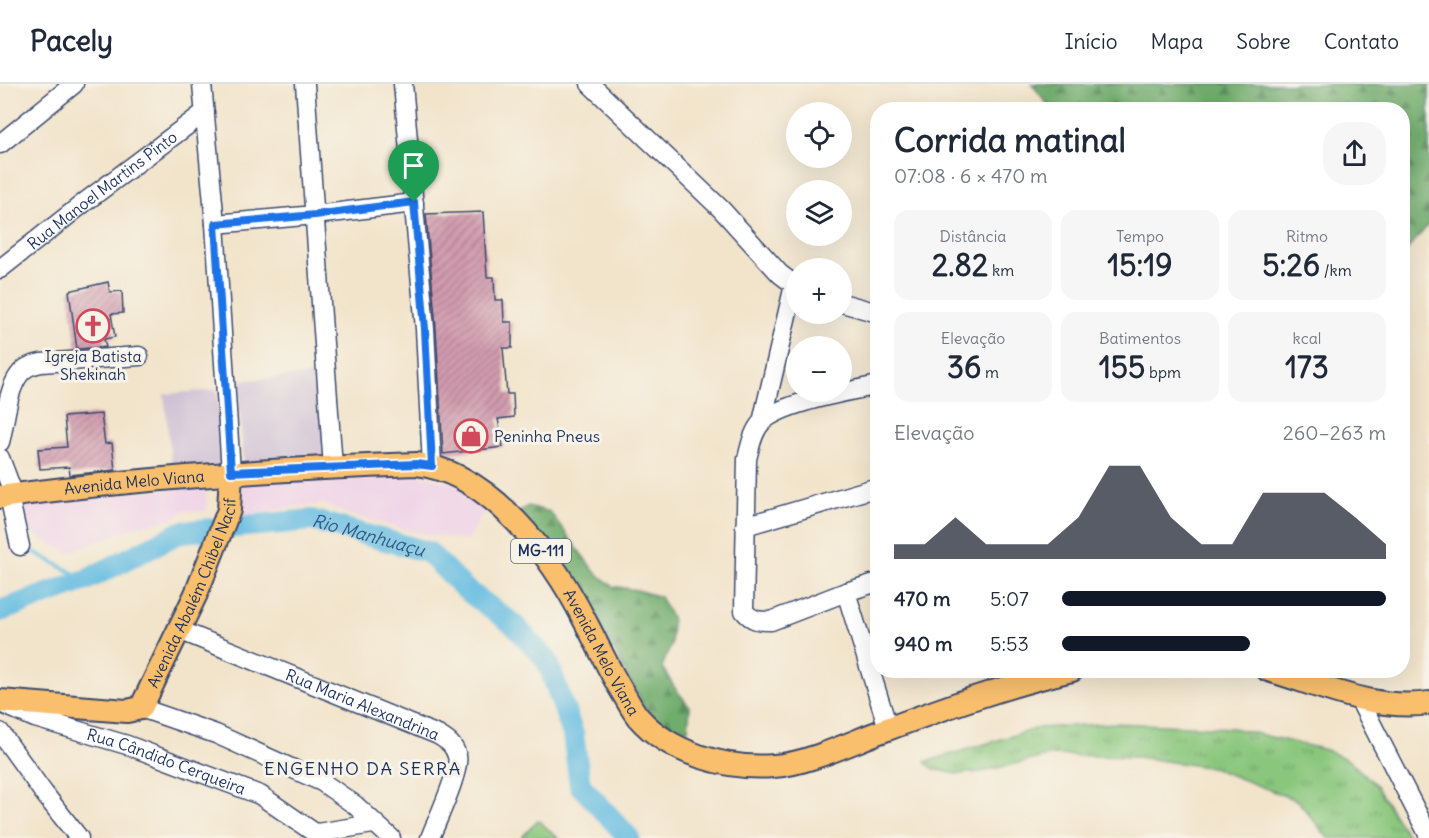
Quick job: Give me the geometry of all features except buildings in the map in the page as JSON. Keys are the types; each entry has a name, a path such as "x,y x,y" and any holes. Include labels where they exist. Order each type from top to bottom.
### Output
{"main road":[{"name":"Avenida Melo Viana","path":"8,496 53,489 231,472 416,464 432,466 455,474 501,505 555,568 584,618 610,671 637,716 664,739 687,752 719,762 774,766 803,760 888,728"},
{"name":"Avenida Abalém Chibel Nacif","path":"141,708 196,594 229,510 231,472"},
{"name":"MG-111","path":"888,728 1040,678"},
{"path":"1293,678 1359,699 1391,704 1429,703"},
{"path":"0,702 127,711 141,708"}],"street":[{"path":"0,144 74,84"},
{"path":"202,84 215,224 231,472"},
{"path":"305,84 333,467"},
{"path":"403,84 425,329 432,466"},
{"path":"590,84 721,209 786,278"},
{"name":"Rua Manoel Martins Pinto","path":"0,269 205,112"},
{"path":"215,224 315,215 414,202"},
{"path":"852,306 870,311"},
{"path":"786,323 762,422 751,441 747,459 744,611 751,619 771,621 870,584"},
{"path":"0,442 12,389 18,376 27,367 41,363 139,356"},
{"path":"762,422 786,408 870,387"},
{"path":"0,458 20,546"},
{"path":"745,526 870,489"},
{"path":"846,592 870,670"},
{"name":"Rua Maria Alexandrina","path":"179,630 438,735 451,743 458,758 456,772 430,838"},
{"path":"873,678 888,728"},
{"path":"1359,699 1429,836"},
{"name":"Rua Cândido Cerqueira","path":"0,702 35,717 126,745 260,795 320,836"},
{"path":"141,708 216,734 322,782 354,806 390,838"},
{"path":"0,732 79,838"},
{"path":"320,836 373,824"}],"shaded area":[{"path":"319,374 327,464 244,465 237,381"},
{"path":"217,390 222,465 172,468 164,394"},
{"path":"418,474 452,483 489,502 467,541 413,532 350,515 323,504 244,516 242,482"},
{"path":"206,486 207,512 184,511 171,519 135,527 68,553 20,527 17,501"}],"green space":[{"path":"1032,84 1429,84 1429,224 1410,247 1410,102 1046,102"},
{"path":"528,506 550,512 594,571 612,586 660,597 672,619 671,645 662,667 690,707 688,730 662,724 644,707 591,608 552,551 519,512"},
{"path":"1115,723 1233,728 1326,750 1348,760 1374,783 1409,838 1328,838 1298,801 1213,768 1138,757 1052,755 981,772 957,774 934,769 925,762 1038,728"},
{"path":"538,820 558,838 521,838"}],"waterway":[{"name":"Rio Manhuaçu","path":"0,611 86,580 181,532 312,520 428,552 465,589 513,624 547,660 573,734 580,785 629,838"},
{"path":"25,547 86,580"}],"place":[{"name":"Igreja Batista Shekinah","path":"93,326"},
{"name":"Peninha Pneus","path":"471,436"}],"district":[{"name":"ENGENHO DA SERRA","path":"363,769"}],"route":[{"path":"414,202 425,329 432,466 416,464 231,472 215,224 315,215 414,202"}]}
